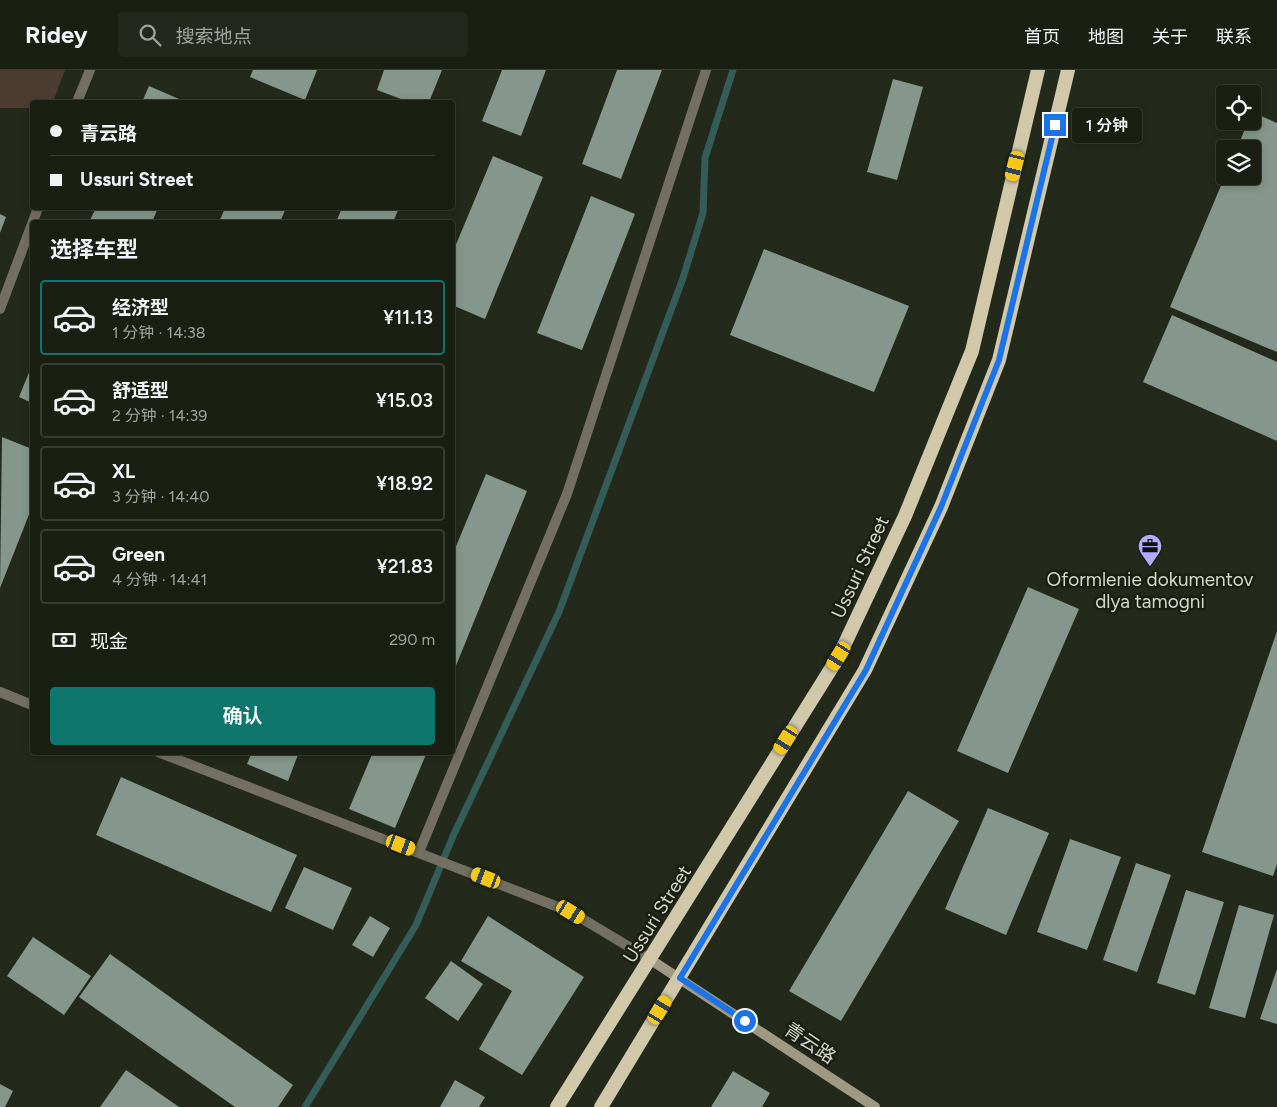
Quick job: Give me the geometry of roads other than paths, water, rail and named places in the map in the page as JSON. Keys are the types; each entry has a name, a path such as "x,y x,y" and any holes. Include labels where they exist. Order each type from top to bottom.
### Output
{"highway":[{"name":"Ussuri Street","path":"557,1107 651,960 839,656 904,516 972,351 1038,70"},
{"path":"601,1107 866,670 941,507 999,360 1068,70"}],"main road":[{"name":"青云路","path":"651,960 875,1107"}],"street":[{"path":"78,100 90,70"},
{"path":"419,852 567,494 706,70"},
{"path":"0,309 30,229"},
{"path":"0,692 30,703"},
{"path":"166,755 571,912 651,960"}],"waterway":[{"path":"305,1107 416,925 454,834 559,612 683,278 703,213 705,158 733,70"}],"place":[{"name":"Oformlenie dokumentov dlya tamogni","path":"1150,567"}]}
